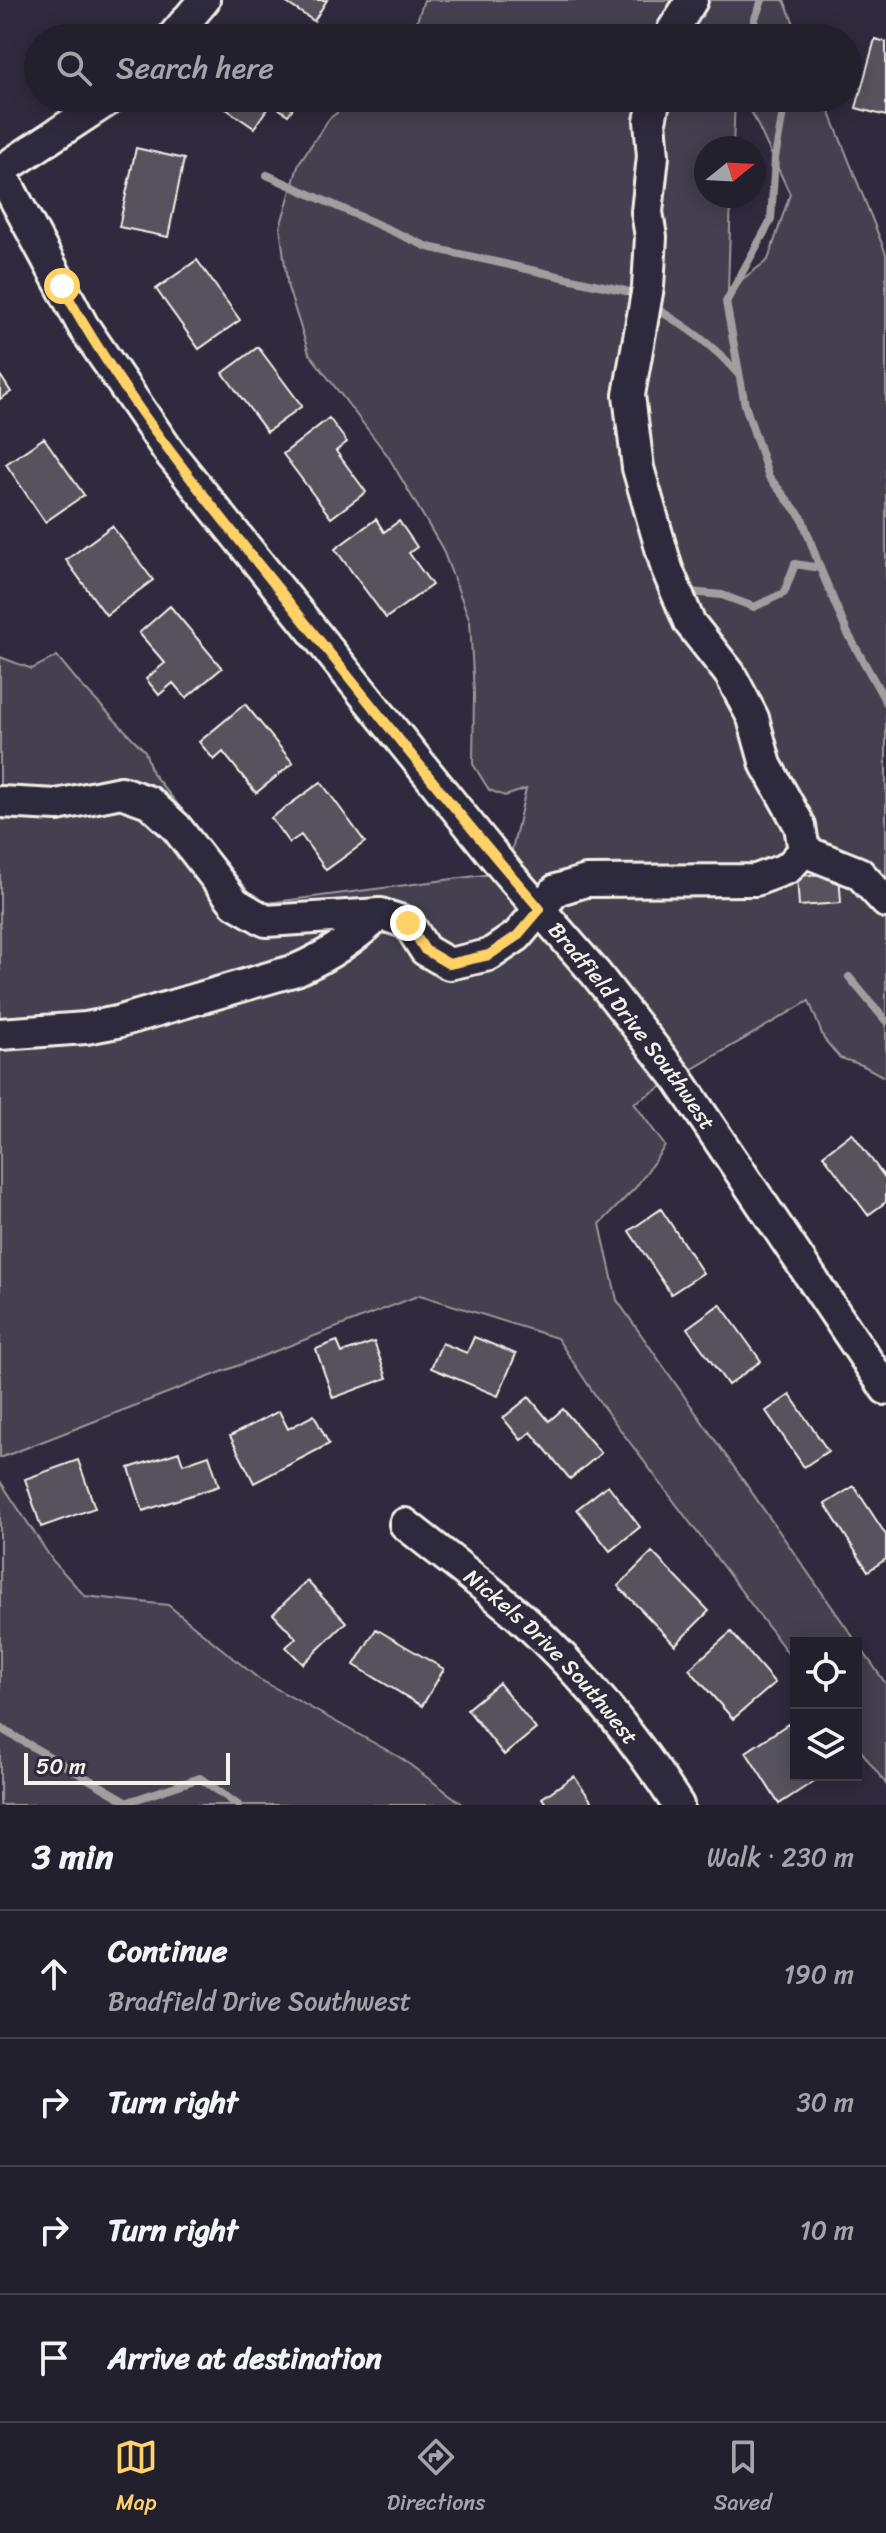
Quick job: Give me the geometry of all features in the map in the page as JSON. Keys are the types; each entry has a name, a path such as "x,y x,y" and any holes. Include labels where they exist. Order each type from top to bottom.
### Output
{"street":[{"path":"184,24 204,0"},
{"path":"677,24 692,0"},
{"path":"0,171 90,112"},
{"path":"652,112 653,156 647,212 651,237 646,300 629,395 638,468 667,569 689,622 730,674 753,718 766,765 800,826 804,851"},
{"name":"Bradfield Drive Southwest","path":"0,171 83,326 169,452 401,742 596,974 678,1079 886,1389"},
{"path":"0,802 57,805 121,792 149,802 176,827 235,903 266,921 380,914 408,923 425,950 449,964 489,955 517,936 556,890 586,881 756,880 788,868 804,851"},
{"path":"804,851 859,873 886,902"},
{"path":"0,1034 86,1028 117,1022 296,970 359,934 380,914"},
{"name":"Nickels Drive Southwest","path":"405,1524 507,1606 570,1666 629,1734 678,1805"}],"shaded area":[{"path":"424,0 784,0 794,24 416,24"},
{"path":"338,112 734,112 733,136 694,136 694,208 731,208 728,290 768,260 790,194 766,143 766,136 763,136 752,112 830,112 886,254 886,1078 840,1058 824,1039 809,1001 634,1103 665,1146 636,1187 600,1224 617,1300 853,1637 790,1637 790,1656 601,1404 557,1338 420,1295 0,1458 0,657 32,669 57,656 145,751 152,773 259,904 507,872 526,789 505,796 489,790 473,764 474,694 470,621 442,548 388,456 309,353 288,288 280,227 299,163 329,119"},
{"path":"0,1481 53,1561 85,1596 168,1605 259,1679 401,1758 464,1805 0,1805"},
{"path":"862,1650 886,1684 886,1784 862,1752"}],"building":[{"path":"282,0 327,0 314,21"},
{"path":"875,39 886,42 886,116 862,110 862,86"},
{"path":"231,112 265,112 254,128"},
{"path":"136,148 184,159 168,237 119,227"},
{"path":"197,260 240,320 199,349 156,289"},
{"path":"258,347 302,406 267,432 223,373"},
{"path":"0,375 11,392 0,399"},
{"path":"329,418 347,442 336,451 366,492 331,518 283,454"},
{"path":"44,438 84,495 45,522 6,464"},
{"path":"376,519 384,532 399,521 417,547 409,553 432,585 386,618 335,549"},
{"path":"112,526 153,580 106,615 66,560"},
{"path":"170,606 222,668 186,698 173,683 159,695 146,679 165,663 139,633"},
{"path":"245,704 293,763 256,793 223,752 214,760 199,742"},
{"path":"321,782 365,842 326,870 301,835 289,843 271,818"},
{"path":"839,873 841,903 799,906 797,876"},
{"path":"852,1133 886,1179 886,1202 868,1215 823,1155"},
{"path":"661,1209 703,1273 671,1294 629,1231"},
{"path":"720,1304 761,1361 728,1385 687,1328"},
{"path":"474,1337 516,1354 498,1396 431,1368 442,1343 467,1353"},
{"path":"337,1341 342,1353 374,1342 387,1378 333,1398 316,1349"},
{"path":"790,1395 828,1451 804,1467 766,1411"},
{"path":"529,1397 549,1421 563,1409 601,1453 570,1479 531,1432 521,1440 503,1418"},
{"path":"279,1411 288,1429 314,1415 329,1444 254,1483 230,1436"},
{"path":"179,1452 183,1464 209,1455 219,1486 143,1511 129,1468"},
{"path":"78,1460 95,1508 41,1527 25,1479"},
{"path":"608,1485 640,1527 610,1551 577,1509"},
{"path":"854,1486 886,1535 886,1559 868,1571 825,1504"},
{"path":"652,1552 709,1611 675,1645 618,1586"},
{"path":"307,1581 346,1622 303,1664 286,1647 296,1638 273,1614"},
{"path":"376,1629 444,1669 422,1706 354,1665"},
{"path":"731,1632 775,1683 733,1719 689,1669"},
{"path":"499,1683 536,1729 504,1755 467,1709"},
{"path":"788,1724 790,1781 814,1781 779,1804 746,1752"},
{"path":"574,1776 594,1805 547,1805 542,1798"}],"waterway":[{"path":"755,24 762,0"},
{"path":"783,112 775,158 771,220 726,302 745,405 769,477 802,518 847,632 886,702"},
{"path":"267,175 428,247 626,291 640,299"},
{"path":"652,306 698,336 738,374"},
{"path":"690,592 722,595 754,607 784,593 795,564 820,568"},
{"path":"849,977 886,1021"},
{"path":"0,1728 128,1802 200,1778 238,1805"}],"route":[{"path":"62,286 83,326 169,452 401,742 540,909 517,936 489,955 449,964 425,950 408,923"}]}
